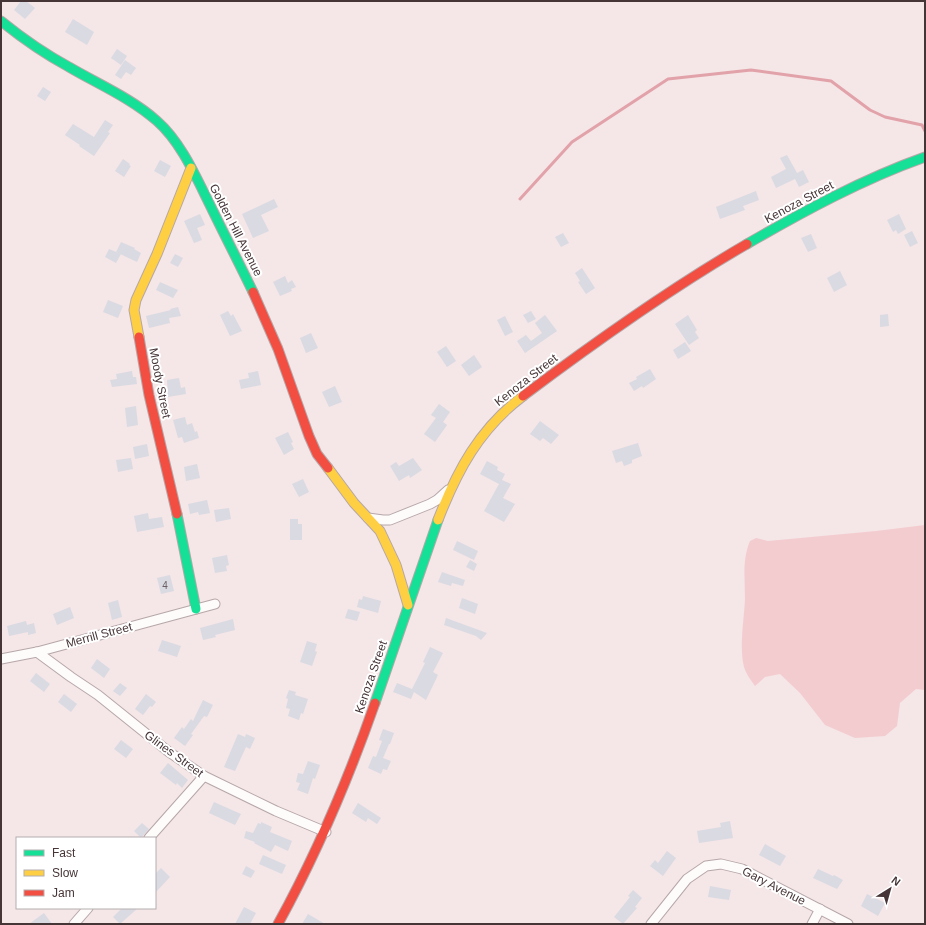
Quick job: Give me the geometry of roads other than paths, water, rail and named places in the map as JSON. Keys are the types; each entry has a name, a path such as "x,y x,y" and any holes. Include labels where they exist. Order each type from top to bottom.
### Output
{"street":[{"name":"Golden Hill Avenue","path":"1,21 68,67 106,87 143,110 171,135 191,168 254,293 289,378 308,436 317,454 354,503 380,531 396,566 408,605"},
{"name":"Kenoza Street","path":"278,924 311,864 326,832 357,755 440,514 461,466 482,435 508,408 591,346 724,256 852,187 925,157"},
{"name":"Moody Street","path":"191,168 157,254 136,300 134,310 149,395 184,539 196,609"},
{"path":"368,518 390,520 430,504 437,500 451,487"},
{"name":"Merrill Street","path":"1,659 37,652 215,604"},
{"name":"Glines Street","path":"37,652 98,695 169,752 204,776 326,832"},
{"path":"150,837 204,776"},
{"name":"Gary Avenue","path":"651,924 676,890 687,878 701,868 711,864 721,864 742,869 848,924"},
{"path":"74,924 87,909"},
{"path":"812,924 820,909"}],"waterway":[{"path":"520,199 572,142 668,79 751,70 831,81 870,110 885,117 922,125 925,131"}]}
